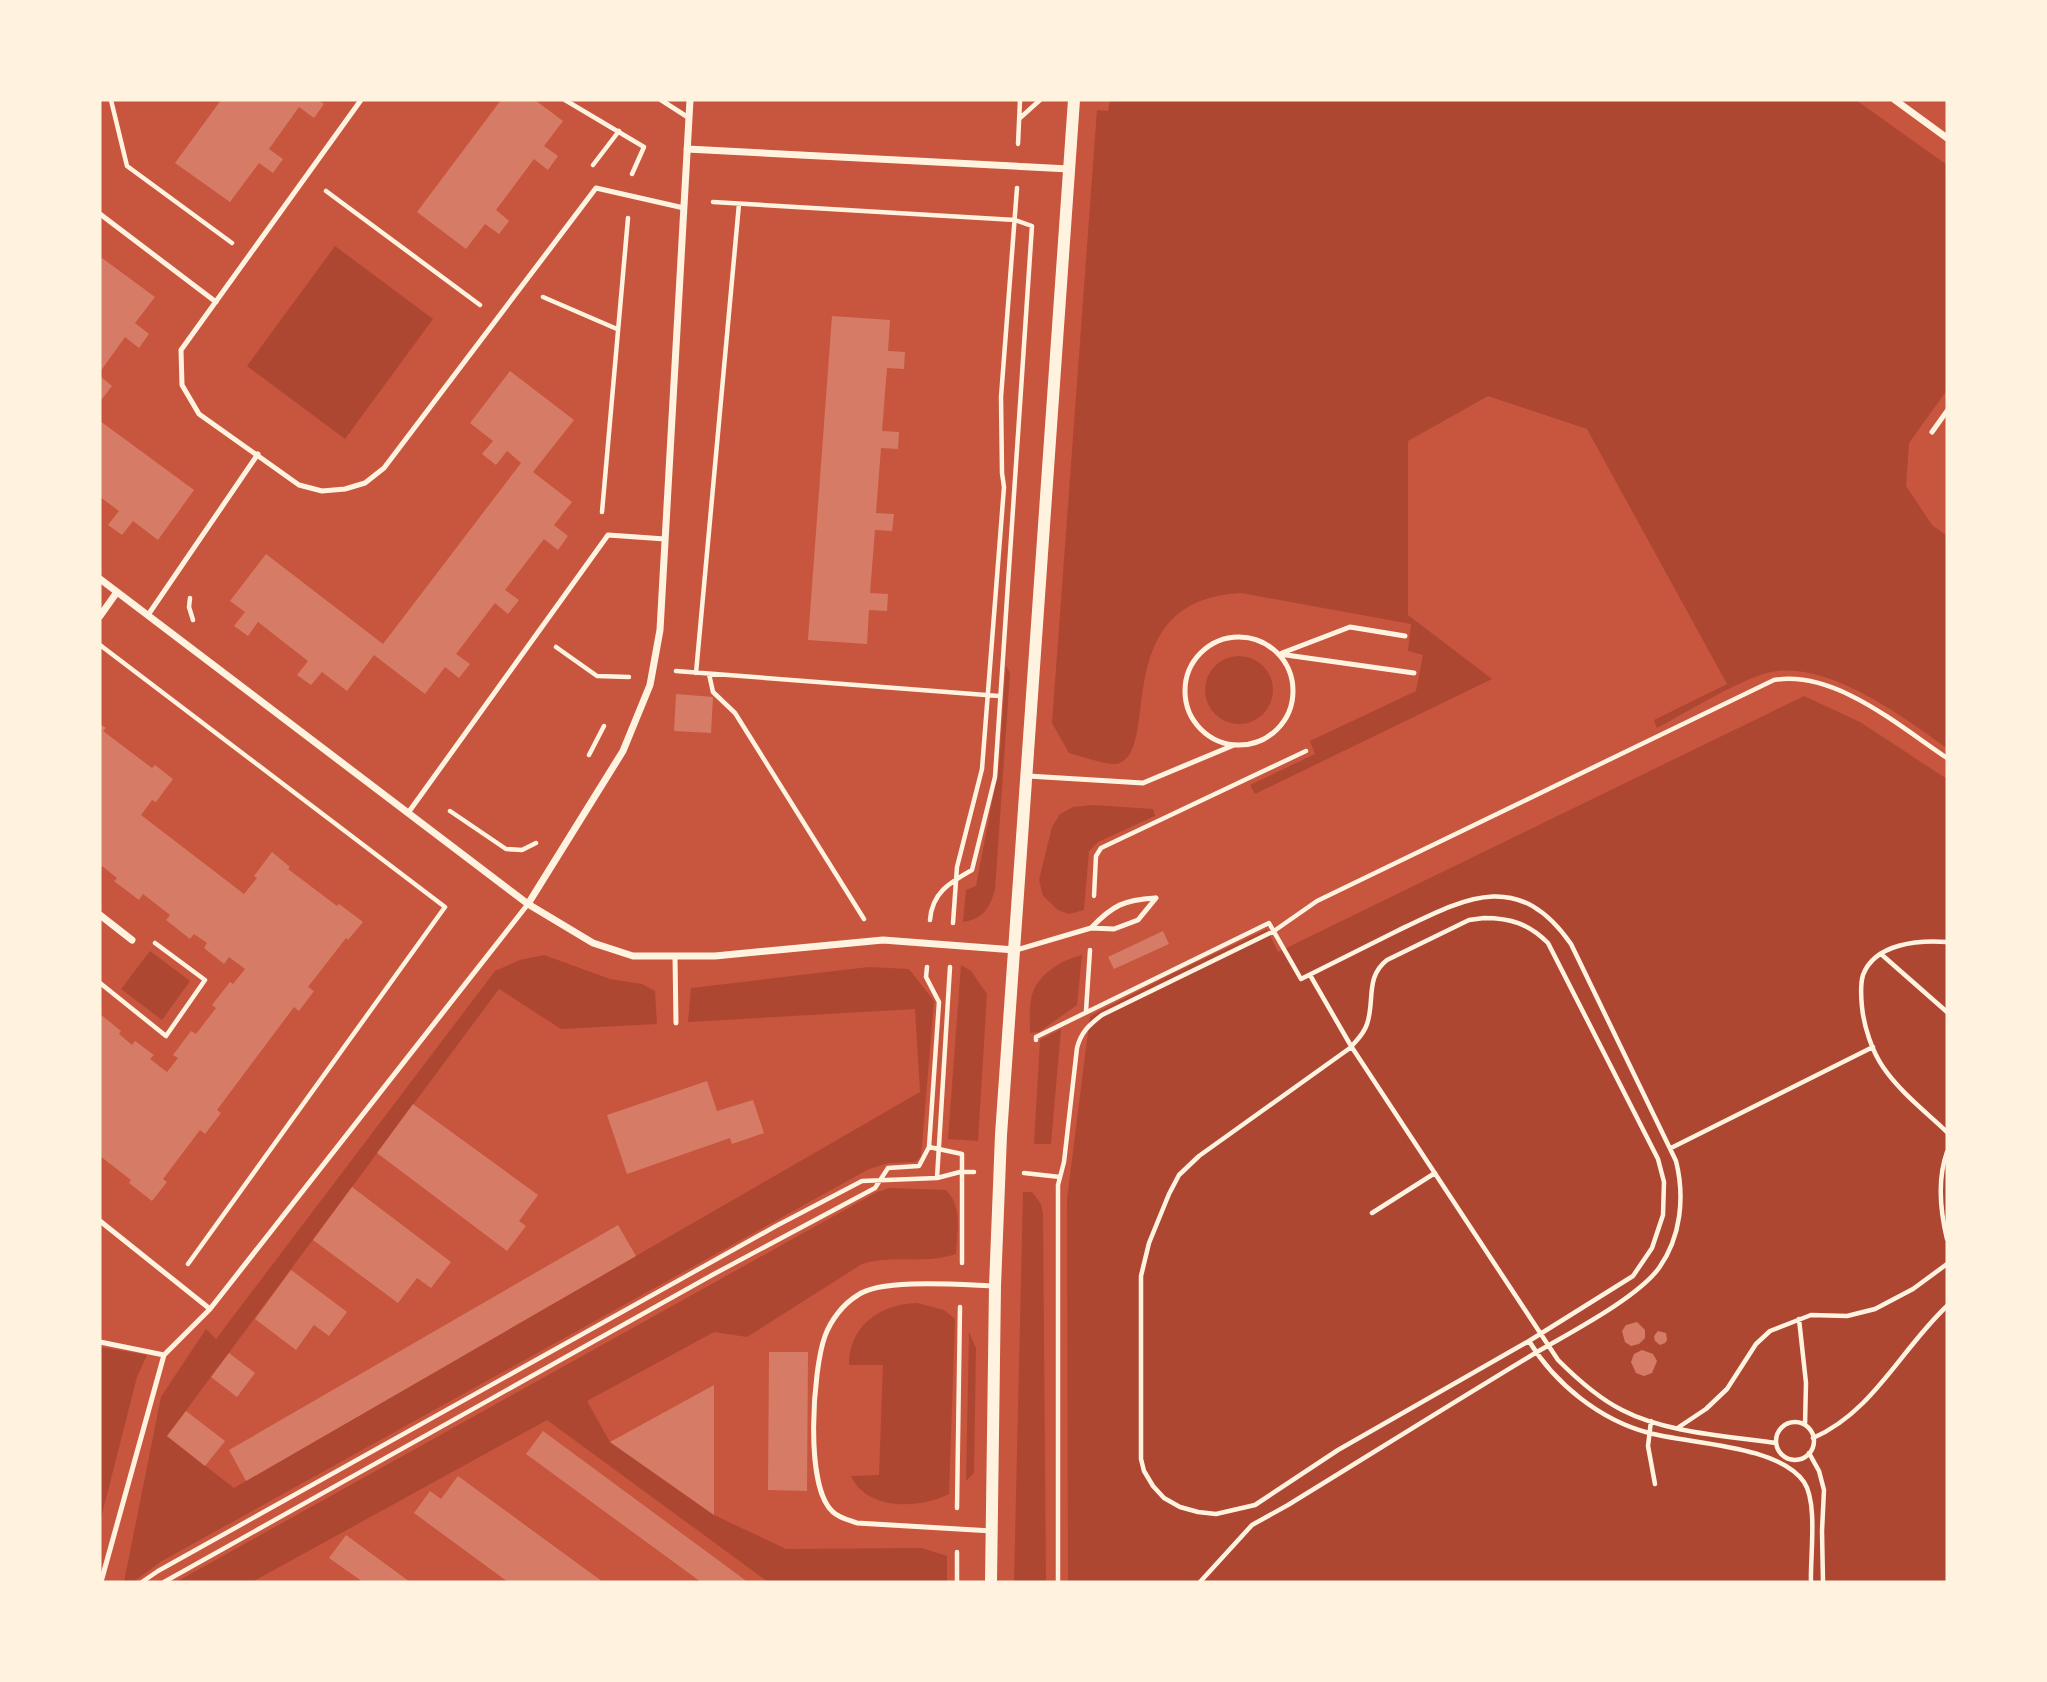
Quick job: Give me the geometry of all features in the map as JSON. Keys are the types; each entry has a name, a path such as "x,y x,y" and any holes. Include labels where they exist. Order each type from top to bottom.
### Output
{"street":[{"path":"528,904 622,751 650,685 660,629 690,100"},
{"path":"991,1582 995,1286 1001,1135 1074,100"},
{"path":"1895,100 1947,138"},
{"path":"687,149 1069,169"},
{"path":"100,579 528,904 593,943 634,956 675,957 715,956 876,941 1016,950"},
{"path":"100,617 117,592"},
{"path":"100,915 132,940"}],"lane":[{"path":"361,100 181,350 182,385 199,414 299,485 322,491 345,489 365,482 384,468 596,188 684,208"},
{"path":"661,100 689,118"},
{"path":"100,214 216,302"},
{"path":"1932,432 1947,411"},
{"path":"148,615 258,454"},
{"path":"408,813 608,535 665,539"},
{"path":"1279,654 1350,627 1405,636"},
{"path":"1027,776 1143,783 1234,745 1252,743 1269,736 1283,723 1291,706 1293,688 1289,670 1279,654 1264,643 1248,637 1230,637 1214,643 1200,653 1190,667 1185,683 1185,700 1191,717 1202,730 1216,740 1234,745"},
{"path":"1279,654 1414,673"},
{"path":"1016,950 1091,928 1114,929 1138,920 1156,898 1130,900 1108,910 1091,928"},
{"path":"101,1582 164,1355 210,1309 528,904"},
{"path":"675,957 676,1023"},
{"path":"100,1222 210,1309"},
{"path":"992,1531 857,1523 842,1517 832,1511 825,1502 817,1483 814,1451 819,1356 826,1333 836,1315 858,1295 875,1287 961,1284 995,1286"},
{"path":"100,1342 164,1355"}],"path":[{"path":"111,100 127,166 235,246"},
{"path":"565,100 644,147 632,170 602,515"},
{"path":"1018,147 1020,100"},
{"path":"1019,119 1040,100"},
{"path":"587,173 619,131"},
{"path":"937,1178 957,867 982,769 989,695 1004,487 1001,397 1017,187"},
{"path":"326,191 483,307"},
{"path":"164,1582 714,1274 875,1188 887,1168 919,1166 929,1147 939,1002 926,977 930,914 944,886 972,870 995,777 1032,226 1015,220 713,202"},
{"path":"696,673 739,204"},
{"path":"542,296 617,329"},
{"path":"100,645 445,906 188,1265 177,1256"},
{"path":"553,645 597,676 631,677 625,688"},
{"path":"671,671 999,696"},
{"path":"709,674 713,692 735,713 876,941"},
{"path":"1058,1582 1058,1194 1066,1152 1077,1048 1081,1035 1093,1021 1274,931 1317,901 1774,680 1804,679 1868,704 1947,758"},
{"path":"587,757 606,723"},
{"path":"1086,1012 1096,856 1101,848 1306,751"},
{"path":"446,808 506,849 522,850 540,841"},
{"path":"1035,1051 1037,1037 1269,923 1301,979 1451,904 1500,897 1517,899 1547,915 1571,944 1676,1161 1682,1194 1674,1240 1658,1269 1638,1288 1548,1346 1252,1525 1200,1582"},
{"path":"1484,918 1521,922 1548,943 1658,1159 1664,1182 1662,1215 1652,1248 1633,1276 1540,1334 1338,1450 1255,1505 1216,1514 1198,1513 1164,1498 1144,1471 1141,1459 1141,1276 1149,1243 1178,1175 1199,1156 1352,1046 1364,1032 1369,1020 1374,976 1378,967 1469,920 1484,918"},
{"path":"100,983 166,1035 205,980 148,938 132,940"},
{"path":"1947,942 1893,947 1881,954 1863,973 1861,984 1863,1013 1882,1066 1897,1085 1947,1132"},
{"path":"1881,954 1947,1012"},
{"path":"1310,975 1352,1046 1540,1334 1572,1374 1622,1410 1651,1421 1776,1443"},
{"path":"1671,1148 1873,1047"},
{"path":"929,1147 962,1154 960,1172 964,1227 957,1582"},
{"path":"1947,1152 1942,1168 1941,1198 1947,1239"},
{"path":"142,1582 776,1226 862,1181 937,1178 960,1172 978,1172"},
{"path":"1372,1213 1435,1172"},
{"path":"1022,1173 1060,1177"},
{"path":"1678,1427 1706,1409 1727,1389 1749,1353 1770,1331 1811,1315 1847,1316 1875,1310 1913,1289 1947,1264"},
{"path":"1813,1438 1829,1431 1850,1416 1947,1306"},
{"path":"1799,1319 1806,1384 1805,1425 1813,1438 1813,1447 1800,1459 1782,1455 1776,1443 1779,1432 1787,1424 1794,1422 1805,1425"},
{"path":"1529,1341 1558,1378 1577,1396 1602,1413 1648,1433 1753,1453 1779,1462 1804,1482 1812,1507 1811,1582"},
{"path":"1651,1421 1648,1446 1655,1484"},
{"path":"1809,1453 1819,1471 1824,1490 1823,1582"}],"shaded area":[{"path":"1110,100 1856,100 1947,165 1947,390 1909,443 1906,486 1932,525 1947,536 1947,748 1860,692 1810,673 1786,670 1763,674 1736,685 1657,728 1654,720 1727,684 1587,429 1488,396 1408,441 1408,615 1492,679 1255,794 1250,785 1315,754 1310,741 1416,691 1423,655 1408,651 1411,624 1241,593 1198,602 1170,622 1154,648 1145,678 1137,735 1130,755 1112,764 1069,753 1052,723 1097,110 1108,111"},
{"path":"335,246 433,319 345,439 247,366"},
{"path":"1232,656 1246,656 1258,661 1268,671 1273,690 1268,709 1258,719 1246,724 1232,724 1220,719 1210,709 1205,697 1205,683 1210,671 1220,661"},
{"path":"1006,665 1010,673 995,890 990,903 980,916 963,922 966,890 976,886 999,766"},
{"path":"1804,696 1860,722 1947,779 1947,1582 1068,1582 1067,1199 1090,1016 1267,929 1278,952"},
{"path":"1093,805 1153,809 1155,816 1098,842 1089,851 1084,910 1069,914 1058,910 1043,896 1039,880 1052,827 1060,814 1073,807"},
{"path":"150,951 190,981 162,1020 121,989"},
{"path":"544,955 610,979 642,984 655,991 657,1024 561,1029 499,989 167,1436 234,1488 920,1092 915,1009 688,1022 691,988 869,967 909,969 934,1001 921,1156 915,1162 889,1163 869,1169 162,1561 133,1582 124,1582 161,1397 206,1329 216,1339 495,971 520,960"},
{"path":"1082,955 1077,1005 1039,1032 1030,1033 1030,1004 1037,984 1057,965"},
{"path":"961,965 971,971 987,994 978,1141 948,1139"},
{"path":"1061,1029 1051,1144 1034,1144 1040,1040"},
{"path":"889,1188 946,1190 957,1212 956,1254 932,1259 885,1260 862,1264 747,1337 714,1332 587,1401 610,1442 714,1515 786,1549 922,1548 947,1556 947,1582 768,1582 547,1420 252,1582 176,1582 877,1192"},
{"path":"1023,1192 1032,1192 1041,1204 1043,1215 1046,1582 1014,1582"},
{"path":"917,1303 944,1310 955,1319 949,1494 923,1502 895,1504 869,1496 851,1476 879,1475 883,1365 849,1365 850,1351 861,1328 870,1319 891,1307"},
{"path":"969,1332 976,1348 974,1473 966,1481"},
{"path":"100,1347 147,1355 137,1377 100,1522"}],"building":[{"path":"221,100 318,100 324,104 314,118 299,107 269,149 283,159 273,173 259,163 230,202 175,163"},
{"path":"501,100 535,100 563,121 544,146 558,156 548,170 534,159 496,210 509,221 499,234 485,224 466,249 417,212"},
{"path":"102,258 155,297 135,323 149,334 139,348 125,337 100,372 100,262"},
{"path":"832,316 890,320 888,351 905,352 904,369 887,368 882,431 899,432 898,449 881,448 876,513 894,514 892,531 875,530 870,593 888,594 887,611 869,610 867,644 808,640"},
{"path":"510,371 574,420 533,472 572,502 554,525 568,536 558,550 544,539 505,590 519,600 508,614 495,603 456,654 470,664 459,678 445,667 425,694 374,655 347,691 322,672 311,685 297,675 308,661 258,622 248,636 234,626 245,612 230,601 266,554 383,644 521,463 507,451 496,465 482,454 493,441 470,423"},
{"path":"100,376 112,386 102,399 100,398"},
{"path":"100,421 194,490 158,540 133,521 122,535 108,525 119,511 100,497"},
{"path":"676,694 713,697 711,733 674,731"},
{"path":"100,724 106,728 103,731 152,768 155,765 173,779 156,802 152,800 141,815 244,894 272,852 290,867 288,869 363,922 348,940 346,938 308,987 314,991 299,1011 294,1007 217,1110 221,1113 205,1134 200,1130 163,1179 167,1182 152,1201 129,1183 131,1180 100,1156 100,1014 121,1031 119,1034 132,1045 135,1041 154,1055 150,1059 167,1072 178,1058 173,1055 191,1031 196,1034 216,1008 212,1005 230,982 233,984 245,969 229,957 224,964 204,948 207,943 194,934 190,939 166,920 170,915 143,894 139,900 114,881 117,878 102,866 100,869"},
{"path":"1163,931 1169,944 1114,969 1108,957"},
{"path":"707,1081 717,1111 753,1100 764,1133 732,1144 730,1138 627,1174 607,1115"},
{"path":"413,1104 538,1195 519,1221 526,1226 507,1251 377,1153"},
{"path":"352,1187 451,1262 431,1288 417,1278 398,1303 313,1240"},
{"path":"618,1225 636,1256 246,1481 229,1450"},
{"path":"291,1270 347,1312 329,1336 314,1325 296,1350 255,1319"},
{"path":"1637,1322 1645,1330 1645,1338 1639,1344 1631,1346 1625,1342 1622,1331 1626,1325"},
{"path":"1658,1331 1666,1333 1667,1340 1660,1345 1654,1336"},
{"path":"1642,1350 1653,1354 1657,1361 1652,1373 1644,1376 1636,1373 1631,1362 1634,1354"},
{"path":"769,1352 808,1352 807,1491 768,1490"},
{"path":"229,1353 255,1373 237,1397 211,1377"},
{"path":"714,1385 714,1515 610,1442"},
{"path":"186,1411 225,1441 205,1466 167,1436"},
{"path":"543,1431 745,1580 744,1582 701,1582 526,1454"},
{"path":"458,1476 603,1582 508,1582 414,1513 430,1491 441,1499"},
{"path":"346,1535 410,1582 363,1582 329,1558"}]}
